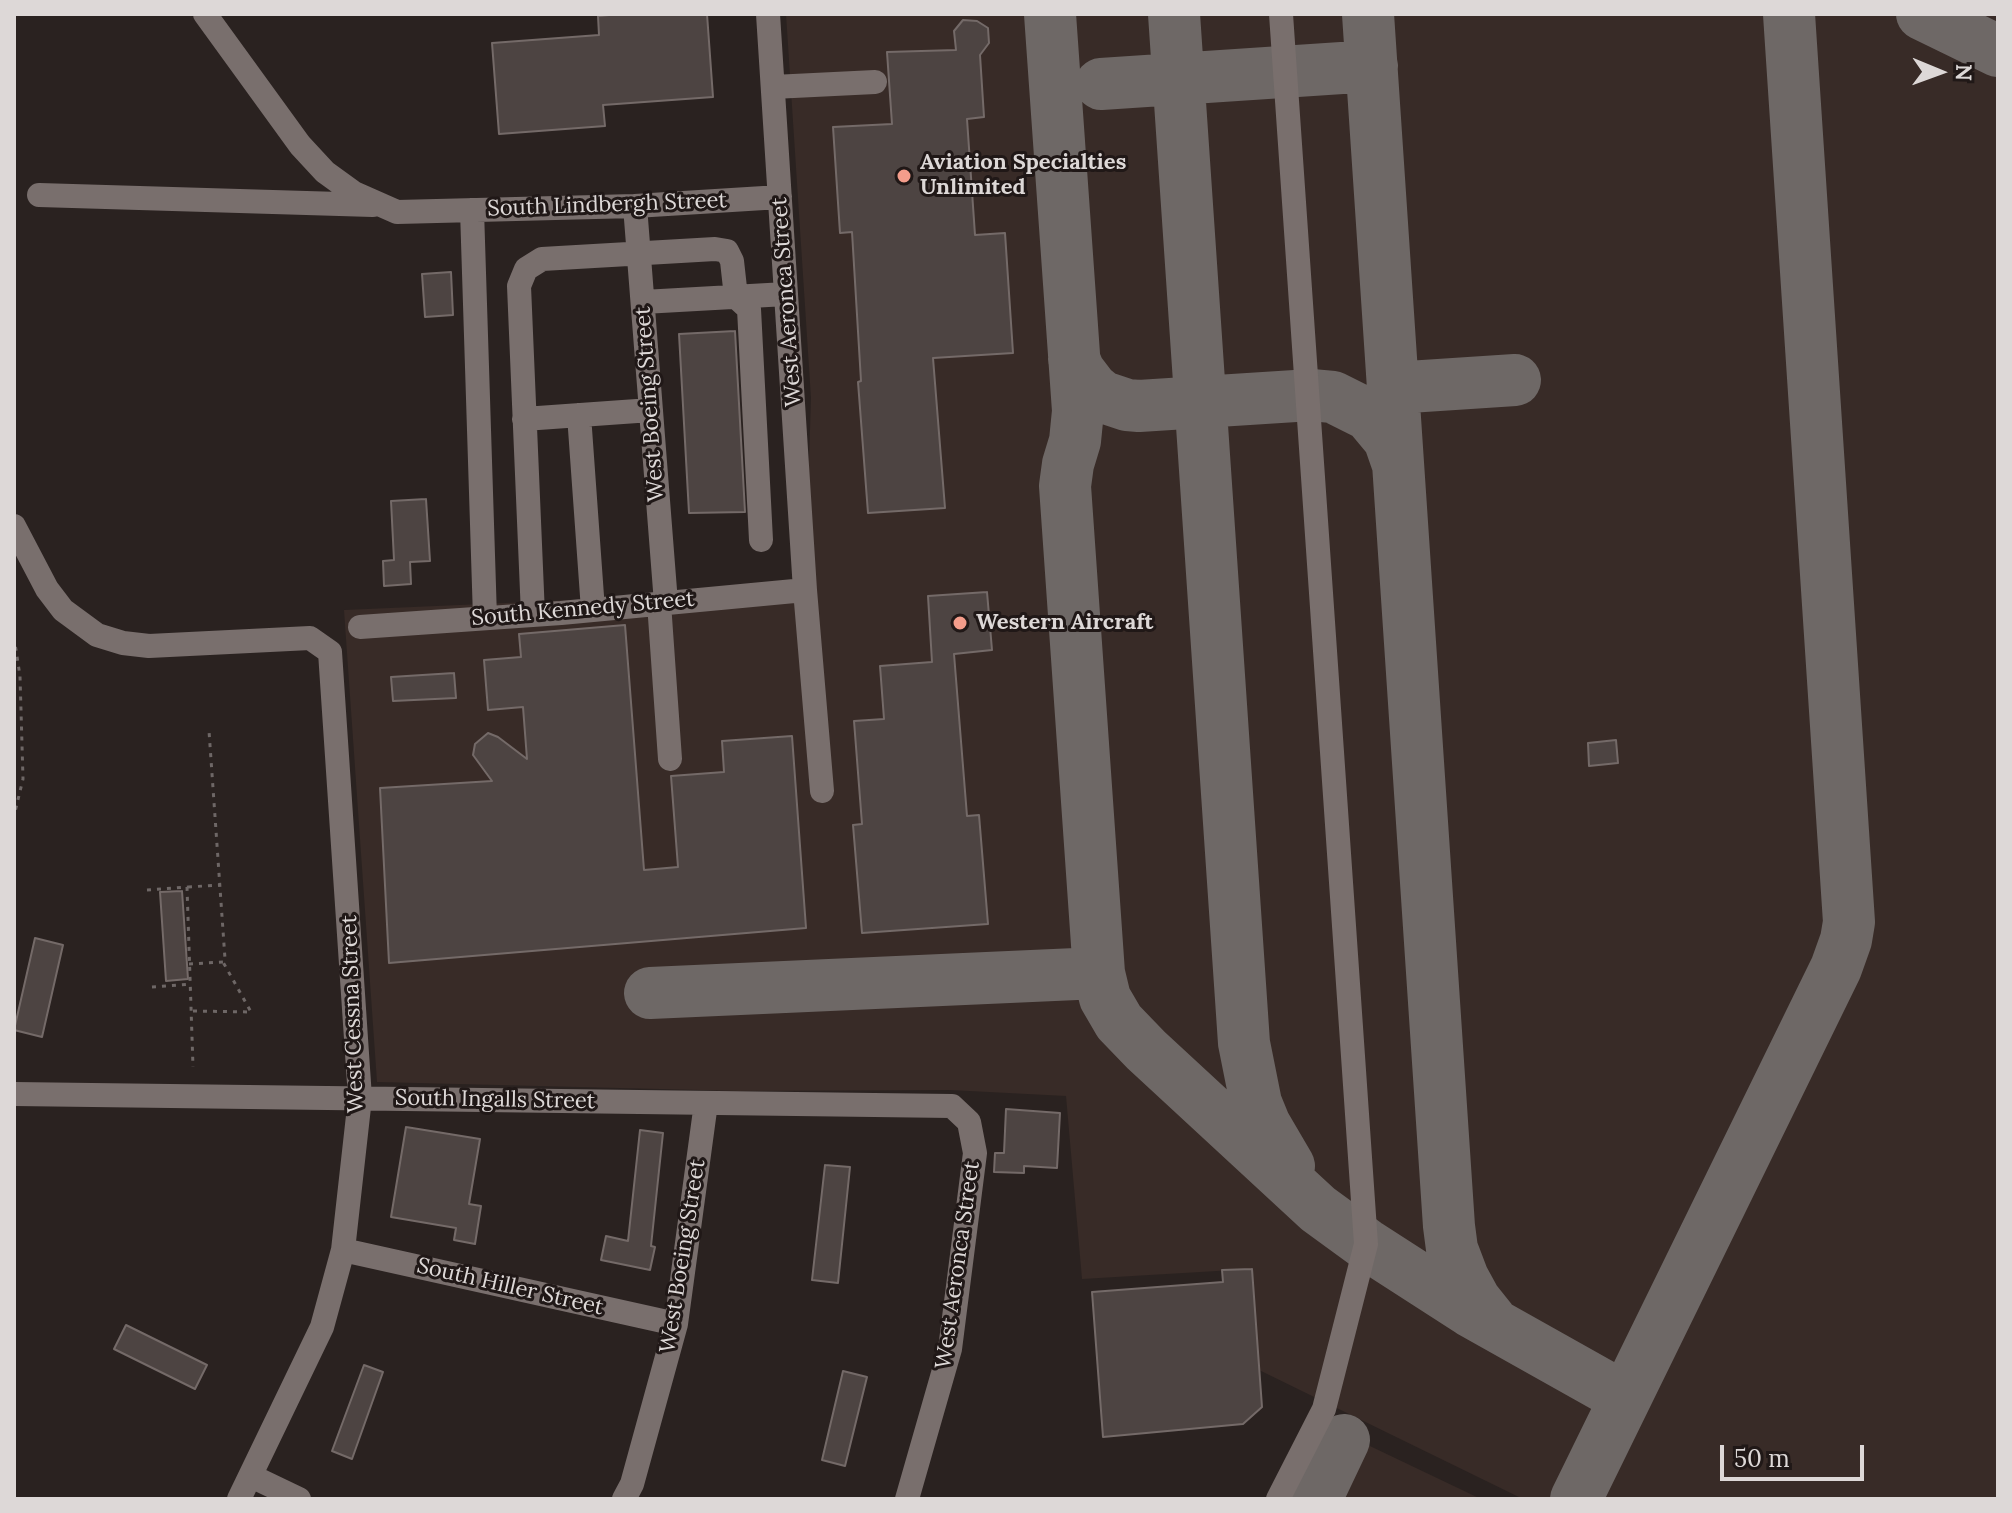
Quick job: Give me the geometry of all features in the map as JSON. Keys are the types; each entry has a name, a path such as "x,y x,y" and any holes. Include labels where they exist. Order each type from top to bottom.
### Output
{"street":[{"path":"205,14 300,145 325,172 354,193 378,205"},
{"name":"West Aeronca Street","path":"768,14 805,590 822,791"},
{"path":"1278,1499 1324,1409 1366,1244 1281,14"},
{"path":"773,87 875,82"},
{"path":"39,195 378,205"},
{"name":"South Lindbergh Street","path":"378,205 397,212 635,206 780,197"},
{"name":"West Boeing Street","path":"635,206 651,410 670,759"},
{"path":"472,210 485,618"},
{"path":"533,615 519,286 526,269 542,259 715,249 727,251 732,261 736,297 749,309 761,540"},
{"path":"643,302 786,294"},
{"path":"524,419 651,410"},
{"path":"579,415 593,610"},
{"name":"West Cessna Street","path":"14,526 47,589 63,610 97,635 123,643 149,646 310,638 330,652 360,1098 343,1250 322,1327 239,1499"},
{"name":"South Kennedy Street","path":"360,627 805,590"},
{"name":"South Ingalls Street","path":"14,1094 952,1106 969,1122"},
{"name":"West Boeing Street","path":"624,1499 632,1484 676,1324 706,1103"},
{"name":"West Aeronca Street","path":"907,1499 950,1349 975,1153 969,1122"},
{"name":"South Hiller Street","path":"343,1250 676,1324"},
{"path":"251,1476 299,1499"}],"path":[{"path":"14,637 20,676 23,779 14,816"},
{"path":"193,1011 251,1012 223,962 209,731"},
{"path":"147,890 220,885"},
{"path":"187,887 193,1067"},
{"path":"189,964 223,962"},
{"path":"152,987 191,984"}],"shaded area":[{"path":"786,14 1998,14 1998,1499 1523,1499 1259,1370 1251,1269 1082,1279 1066,1096 950,1090 740,1091 377,1082 344,610 805,590 811,398"},
{"path":"1328,1426 1481,1499 1292,1499"}],"building":[{"path":"707,14 713,97 603,105 605,126 499,134 492,43 599,35 598,16"},
{"path":"963,20 977,21 988,28 989,43 980,55 984,117 967,119 975,235 1005,233 1013,353 933,358 945,508 868,513 858,382 861,381 852,232 840,233 833,127 892,124 887,52 956,50 954,31"},
{"path":"451,272 453,315 425,317 422,274"},
{"path":"735,331 745,512 689,513 679,334"},
{"path":"426,499 430,561 410,562 411,584 384,586 383,561 394,560 391,501"},
{"path":"987,592 992,650 954,654 967,816 979,815 988,924 862,933 853,825 862,824 854,721 884,719 880,666 932,662 928,596"},
{"path":"625,625 644,870 678,867 671,776 724,772 722,741 792,736 806,928 389,963 380,788 492,781 473,755 475,744 488,733 527,759 523,707 488,710 484,660 521,657 519,634"},
{"path":"454,673 456,698 393,701 391,677"},
{"path":"1616,740 1618,763 1589,766 1588,743"},
{"path":"182,891 188,979 166,981 160,892"},
{"path":"35,938 63,945 42,1037 14,1030"},
{"path":"1006,1109 1060,1113 1057,1168 1024,1166 1024,1173 994,1172 995,1153 1004,1153"},
{"path":"406,1127 480,1139 469,1204 481,1206 475,1244 454,1240 456,1228 391,1217"},
{"path":"640,1130 663,1133 651,1246 655,1247 650,1270 601,1260 606,1236 628,1241"},
{"path":"825,1165 850,1167 838,1283 812,1280"},
{"path":"1252,1269 1262,1407 1243,1424 1103,1437 1092,1292 1223,1282 1222,1270"},
{"path":"126,1325 207,1365 195,1389 114,1349"},
{"path":"364,1365 383,1372 352,1459 332,1451"},
{"path":"843,1371 867,1377 845,1466 822,1460"}],"taxiway":[{"path":"1050,14 1078,411 1065,486 1099,973 1105,998 1119,1022 1146,1050 1318,1209 1470,1311 1625,1398"},
{"path":"1174,14 1244,1043 1256,1103 1289,1166"},
{"path":"1368,14 1449,1226 1452,1249 1463,1278 1491,1320"},
{"path":"1576,1499 1836,968 1849,922 1789,14"},
{"path":"1922,14 1998,51"},
{"path":"1101,84 1372,66"},
{"path":"1074,359 1092,388 1103,397 1127,405 1311,395 1333,397 1369,415 1389,439 1397,462"},
{"path":"1393,388 1515,380"},
{"path":"650,993 1099,973"},
{"path":"1316,1499 1344,1440"}],"place":[{"name":"Aviation Specialties Unlimited","path":"904,176"},
{"name":"Western Aircraft","path":"960,623"}]}
